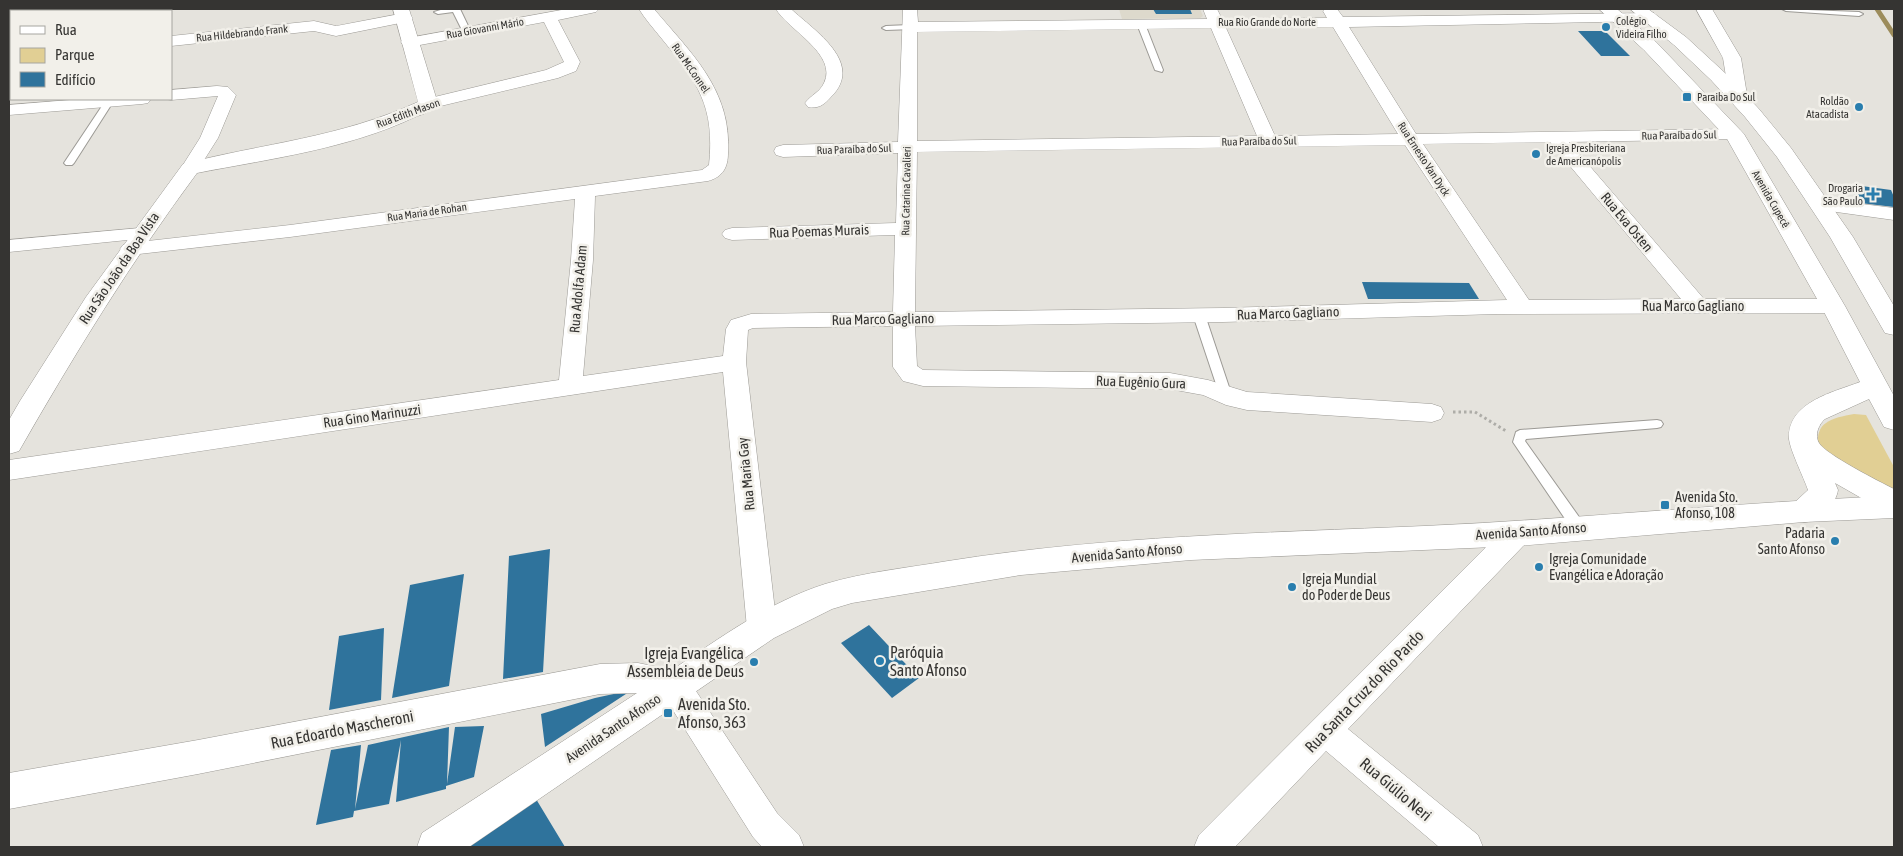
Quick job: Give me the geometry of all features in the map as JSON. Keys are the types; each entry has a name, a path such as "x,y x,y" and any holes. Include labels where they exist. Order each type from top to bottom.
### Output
{"street":[{"name":"Rua Giovanni Mário","path":"409,42 591,9"},
{"name":"Rua McConnel","path":"646,9 697,74 715,105 719,123 718,164"},
{"path":"783,9 830,55 834,64 833,83 829,92 814,103"},
{"name":"Rua Catarina Cavalieri","path":"907,372 905,367 904,320 910,9"},
{"path":"1704,9 1732,58 1738,95"},
{"path":"1643,12 1664,27 1738,95 1792,161 1822,205 1894,327"},
{"name":"Rua Rio Grande do Norte","path":"910,27 1141,24 1213,16 1643,12"},
{"name":"Avenida Cupecê","path":"1613,13 1650,46 1734,134 1833,306 1894,420"},
{"path":"403,14 409,42 428,104"},
{"name":"Rua Hildebrando Frank","path":"172,41 314,26 318,26 326,31 336,31 403,14"},
{"path":"1213,16 1268,141"},
{"name":"Rua Ernesto Van Dyck","path":"1334,16 1410,139 1523,307"},
{"name":"Rua Edith Mason","path":"190,168 346,134 392,120 428,104 558,72 570,66 572,62 550,17"},
{"name":"Rua São João da Boa Vista","path":"9,444 39,390 135,242 190,168 209,138 228,98 225,92 209,91 172,96"},
{"path":"11,113 131,100"},
{"name":"Rua Paraíba do Sul","path":"783,151 907,147 1734,134"},
{"name":"Rua Eva Osten","path":"1556,138 1698,306"},
{"name":"Rua Maria de Rohan","path":"9,246 135,242 290,231 585,190 700,177 714,172 718,164"},
{"name":"Rua Adolfa Adam","path":"570,387 582,260 585,190"},
{"path":"1822,205 1894,214"},
{"name":"Rua Poemas Murais","path":"732,234 906,229"},
{"name":"Rua Marco Gagliano","path":"744,323 751,321 1199,315 1523,307 1833,306"},
{"name":"Rua Maria Gay","path":"744,323 736,329 734,362 762,628"},
{"name":"Rua Gino Marinuzzi","path":"9,470 734,362"},
{"name":"Rua Eugênio Gura","path":"907,372 923,378 1170,381 1208,388 1226,396 1247,401 1432,413"},
{"path":"1804,511 1822,498 1823,490 1803,439 1806,421 1815,412 1875,386"},
{"path":"1809,452 1840,473 1894,503"},
{"name":"Avenida Santo Afonso","path":"436,847 762,628 824,598 852,590 1021,562 1191,548 1517,534 1804,511 1894,507"},
{"name":"Rua Santa Cruz do Rio Pardo","path":"1211,847 1517,534"},
{"name":"Rua Edoardo Mascheroni","path":"9,792 600,679 627,676 650,678 675,686"},
{"path":"675,686 765,824 780,842 787,847"},
{"name":"Rua Giúlio Neri","path":"1326,730 1466,847"}],"lane":[{"path":"438,12 456,9 467,32"},
{"path":"1786,9 1859,14"},
{"path":"1141,24 1159,70"},
{"name":"Rua Rio Grande do Norte","path":"886,28 910,27"},
{"path":"69,163 109,102"},
{"path":"1199,315 1226,396"},
{"path":"1579,528 1518,438 1524,433 1657,424"}],"path":[{"path":"1432,413 1475,412 1518,438"}],"shaded area":[{"path":"1119,9 1200,9 1203,16 1200,18 1122,19"}],"green space":[{"path":"1854,414 1866,415 1894,467 1894,493 1885,491 1819,449 1819,433 1826,423 1838,417"}],"building":[{"path":"1153,9 1190,9 1192,14 1156,14"},
{"path":"1578,31 1605,31 1630,56 1601,56"},
{"name":"Drogaria São Paulo","path":"1847,184 1891,190 1894,197 1894,207 1860,203"},
{"path":"1362,282 1469,283 1479,299 1368,299"},
{"path":"550,549 543,672 503,679 509,556"},
{"path":"464,574 449,686 392,698 410,585"},
{"name":"Paróquia Santo Afonso","path":"869,625 919,678 892,698 841,643"},
{"path":"384,628 381,700 329,710 339,636"},
{"path":"632,690 545,747 541,714 595,698"},
{"path":"484,726 474,777 446,786 446,789 396,802 401,740 389,804 354,811 353,817 316,825 331,750 361,745 355,809 368,745 449,727 447,784 455,727"},
{"path":"533,794 565,847 461,847"}],"waterway":[{"path":"1877,9 1894,35"}],"place":[{"name":"Colégio Videira Filho","path":"1606,27"},
{"name":"Paraiba Do Sul","path":"1687,97"},
{"name":"Roldão Atacadista","path":"1859,107"},
{"name":"Igreja Presbiteriana de Americanópolis","path":"1536,154"},
{"name":"Drogaria São Paulo","path":"1873,194"},
{"name":"Avenida Sto. Afonso, 108","path":"1665,505"},
{"name":"Padaria Santo Afonso","path":"1835,541"},
{"name":"Igreja Comunidade Evangélica e Adoração","path":"1539,567"},
{"name":"Igreja Mundial do Poder de Deus","path":"1292,587"},
{"name":"Paróquia Santo Afonso","path":"880,661"},
{"name":"Igreja Evangélica Assembleia de Deus","path":"754,662"},
{"name":"Avenida Sto. Afonso, 363","path":"668,713"}]}
